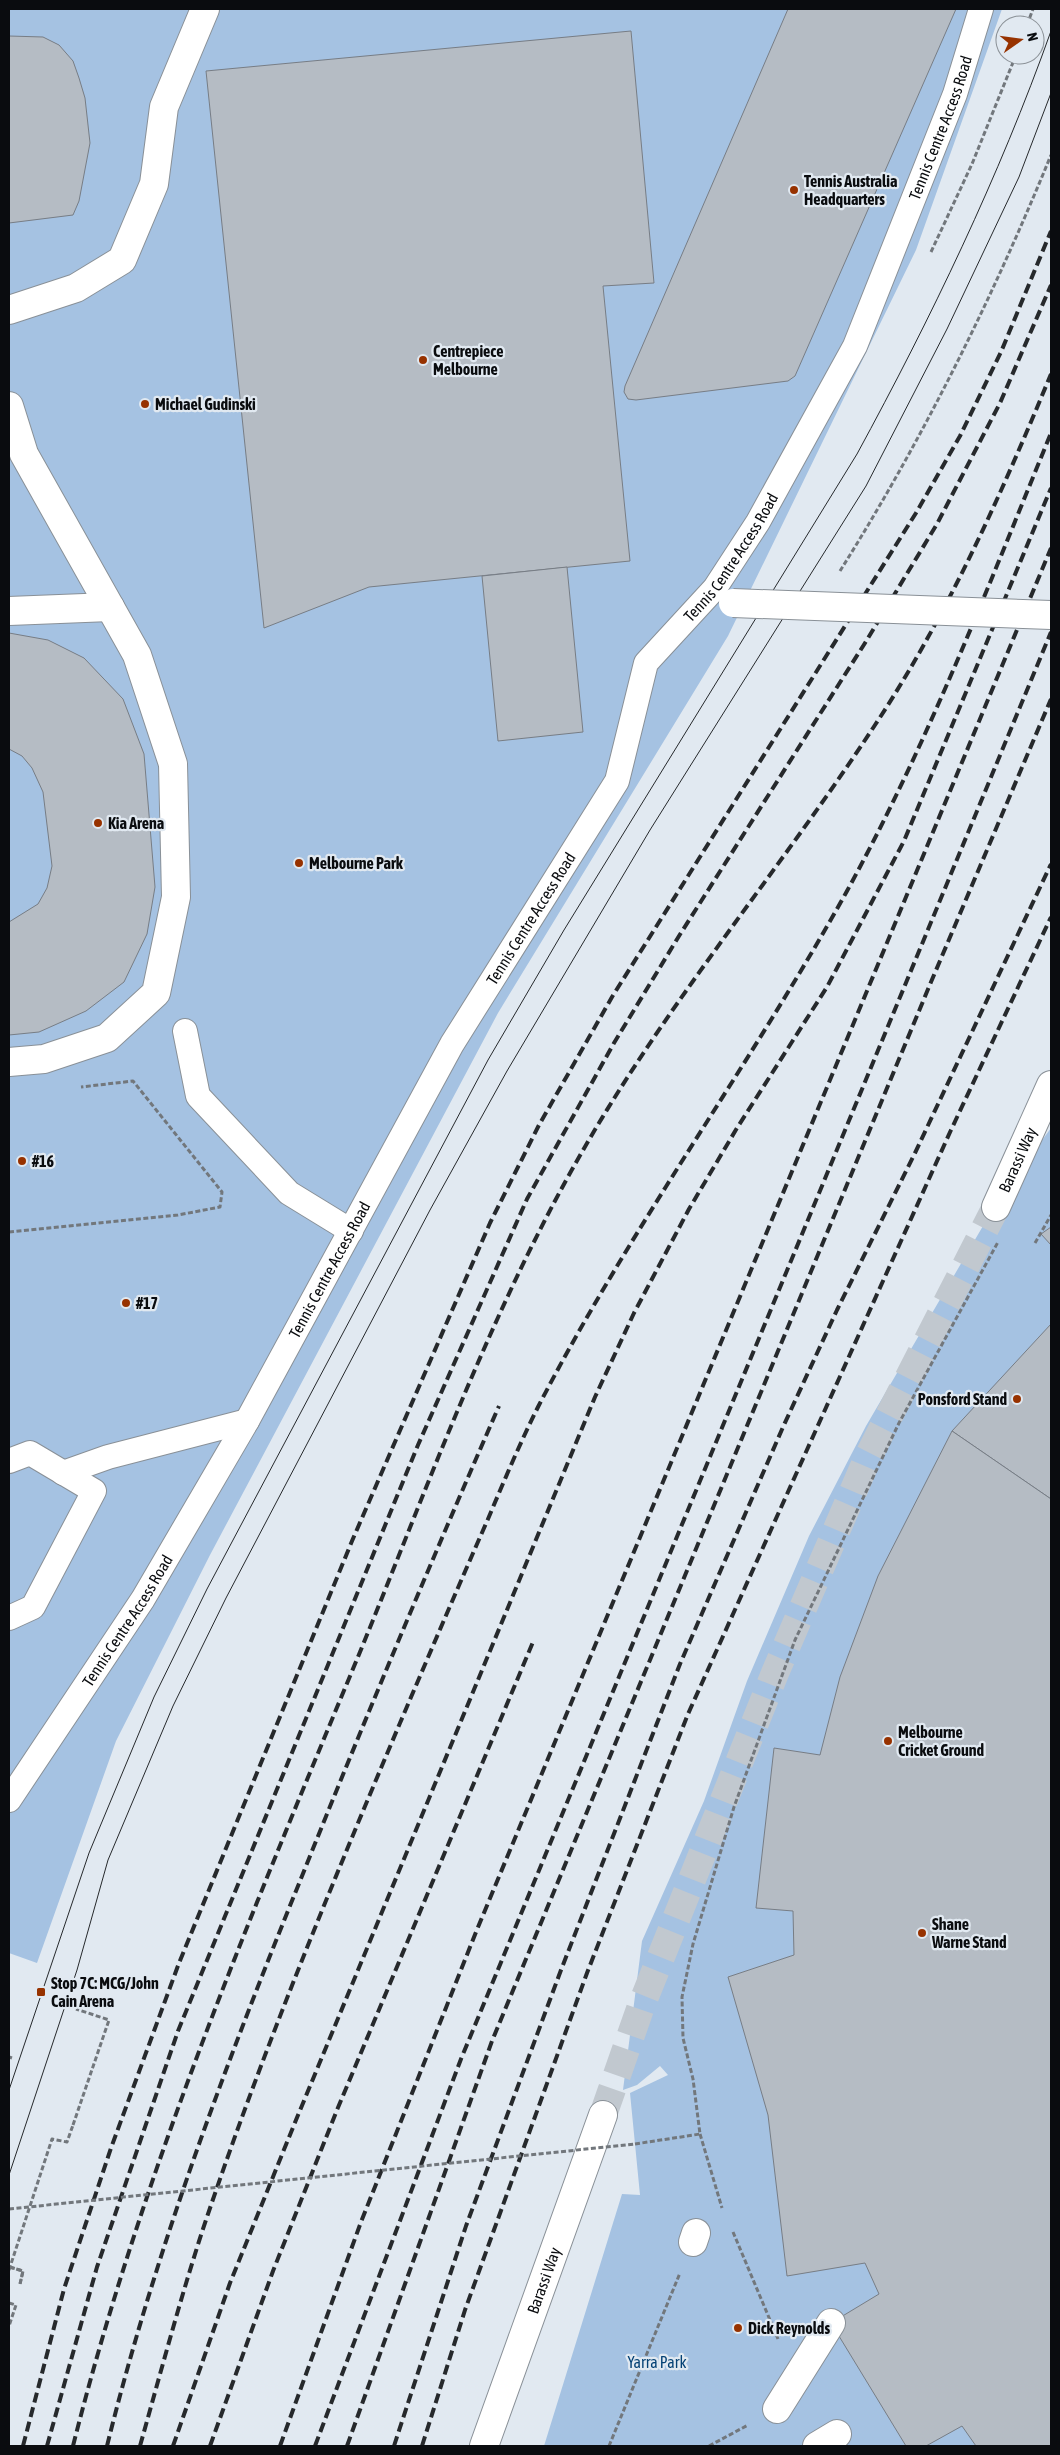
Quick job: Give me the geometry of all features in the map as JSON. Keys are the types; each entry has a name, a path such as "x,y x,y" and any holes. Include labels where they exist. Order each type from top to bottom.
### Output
{"street":[{"path":"9,310 76,288 122,260 154,184 164,107 205,9"},
{"path":"9,406 24,454 137,655 173,764 176,897 156,993 107,1038 44,1059 9,1062"},
{"path":"717,603 1051,615"},
{"path":"9,611 110,607"},
{"name":"Barassi Way","path":"996,1208 1051,1084"},
{"name":"Barassi Way","path":"484,2446 603,2115"},
{"path":"778,2409 831,2323"}],"lane":[{"name":"Tennis Centre Access Road","path":"9,1800 143,1599 247,1421 452,1044 617,781 646,663 715,588 758,522 855,346 955,94 981,9"},
{"path":"185,1031 198,1096 289,1193 351,1231"},
{"path":"63,1473 108,1457 247,1421"},
{"path":"9,1461 30,1453 94,1491 33,1607 9,1618"}],"path":[{"path":"817,607 882,503 942,394 1016,242 1051,155"},
{"path":"9,1232 178,1215 220,1207 222,1192 133,1081 76,1087"},
{"path":"1035,1243 1051,1215"},
{"path":"723,2209 700,2134 693,2079 683,2038 682,1997 693,1944 734,1808 803,1623 899,1423 998,1241"},
{"path":"20,2284 24,2271 9,2268 29,2206 52,2139 67,2142 109,2020 76,2009"},
{"path":"9,2208 635,2144 700,2134"},
{"path":"730,2227 796,2381"},
{"path":"609,2446 695,2238"},
{"path":"9,2303 16,2305 9,2326"},
{"path":"709,2446 778,2409"}],"green space":[{"name":"Melbourne Park","path":"9,9 1002,9 1000,15 995,15 995,29 916,250 728,636 498,1013 210,1555 116,1741 37,1963 9,1953"},
{"name":"Melbourne Cricket Ground","path":"1051,1128 1051,2446 544,2446 622,2194 640,2195 630,2093 668,2075 660,2066 637,2085 623,2090 642,1941 704,1801 747,1681 809,1536 866,1426 997,1202"}],"building":[{"name":"Tennis Australia Headquarters","path":"788,9 956,9 795,376 788,381 636,400 628,399 624,392 625,386"},
{"name":"Centrepiece Melbourne","path":"631,31 654,283 603,286 630,561 369,587 264,628 206,71"},
{"path":"9,36 43,37 59,45 73,61 85,98 90,143 79,201 73,215 9,223"},
{"path":"567,567 583,732 498,741 482,576"},
{"name":"Kia Arena","path":"9,633 48,640 84,658 123,699 144,754 155,887 147,934 124,982 86,1011 39,1032 9,1035 9,922 38,904 47,888 52,866 43,792 32,768 22,756 9,749"},
{"path":"1051,1227 1051,1245 1041,1234"},
{"name":"Ponsford Stand","path":"1051,1324 1051,1499 952,1431"},
{"name":"Melbourne Cricket Ground","path":"952,1431 1051,1499 1051,2446 976,2446 962,2426 926,2446 906,2446 831,2323 879,2294 865,2263 787,2276 768,2115 728,1977 794,1955 793,1911 756,1908 774,1748 820,1755 840,1677 878,1576"}],"tunnel":[{"path":"603,2115 640,2009 775,1673 868,1457 996,1207"}],"tram line":[{"path":"9,2090 89,1853 154,1697 207,1589 488,1060 564,930 857,454 911,351 962,246 1009,140 1051,31"},
{"path":"9,2175 77,1970 108,1860 173,1706 226,1598 430,1210 507,1071 650,830 866,486 947,329 1019,177 1051,93"}],"railway":[{"path":"23,2446 64,2289 111,2148 179,1963 352,1541 490,1223 539,1125 612,997 916,513 960,436 1001,352 1051,231"},
{"path":"47,2446 97,2267 178,2031 418,1445 527,1199 614,1043 679,936 865,643 937,524 1000,403 1051,285"},
{"path":"73,2446 101,2344 132,2243 202,2044 279,1847 464,1394 521,1268 552,1206 586,1145 654,1037 803,830 901,684 926,641 971,554 1013,465 1051,374"},
{"path":"140,2446 202,2232 271,2040 373,1786 518,1448 538,1407 611,1275 810,956 876,836 930,723 1051,433"},
{"path":"173,2446 230,2283 595,1397 634,1313 689,1209 737,1128 827,987 904,841 1051,488"},
{"path":"280,2446 361,2222 476,1932 1051,548"},
{"path":"315,2446 461,2059 1051,632"},
{"path":"347,2446 492,2041 931,982 1051,699"},
{"path":"394,2446 466,2226 561,1970 680,1664 783,1427 837,1310 915,1153 1051,864"},
{"path":"422,2446 465,2310 587,1973 688,1714 951,1130 1051,917"},
{"path":"107,2446 126,2374 169,2231 245,2020 373,1702 499,1406"},
{"path":"210,2446 273,2271 337,2110 533,1642"}],"place":[{"name":"Tennis Australia Headquarters","path":"794,190"},
{"name":"Centrepiece Melbourne","path":"423,360"},
{"name":"Michael Gudinski","path":"145,404"},
{"name":"Kia Arena","path":"98,823"},
{"name":"Melbourne Park","path":"299,863"},
{"name":"#16","path":"22,1161"},
{"name":"#17","path":"126,1303"},
{"name":"Ponsford Stand","path":"1017,1399"},
{"name":"Melbourne Cricket Ground","path":"888,1741"},
{"name":"Shane Warne Stand","path":"922,1933"},
{"name":"Stop 7C: MCG/John Cain Arena","path":"41,1992"},
{"name":"Dick Reynolds","path":"738,2328"}],"park label":[{"name":"Yarra Park","path":"657,2362"}]}
